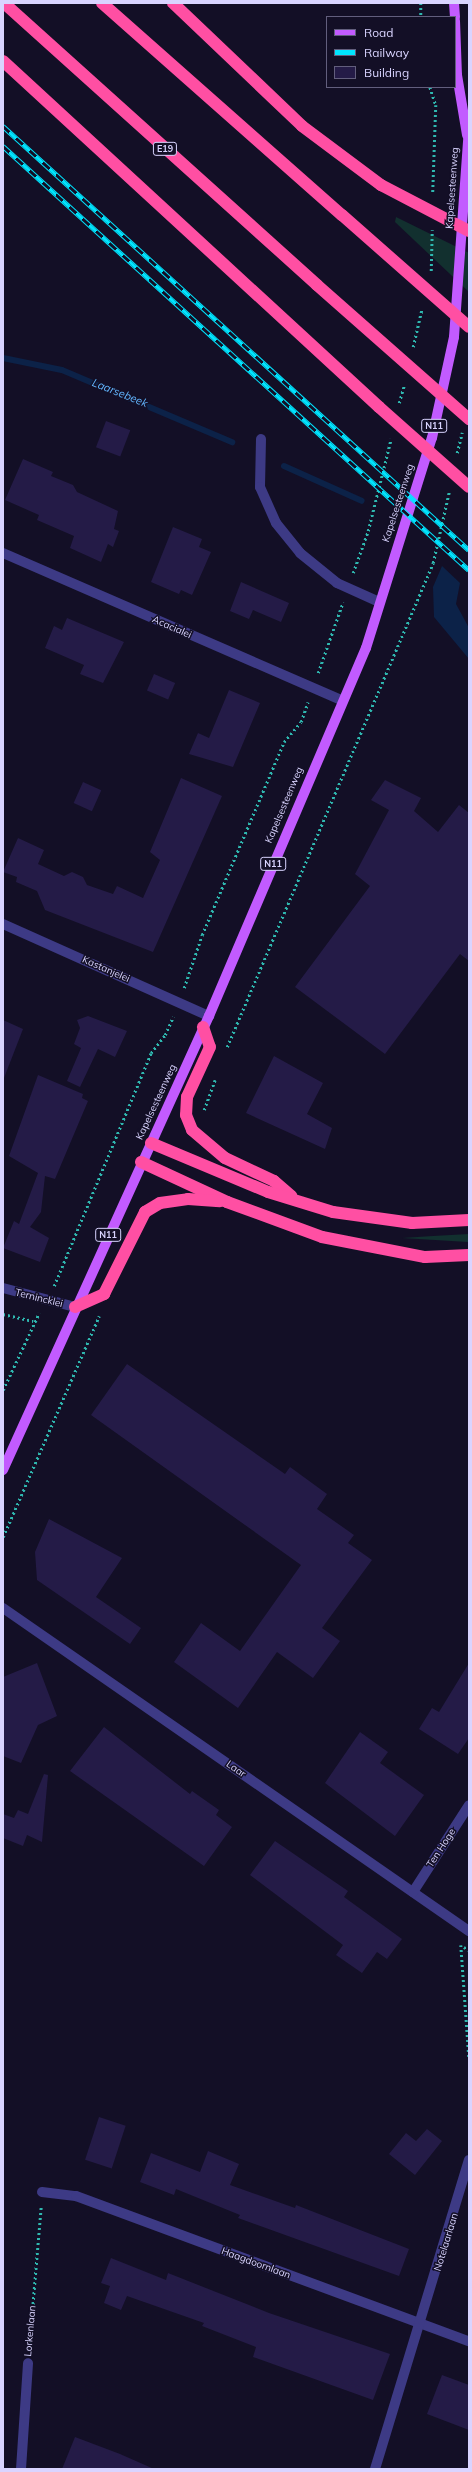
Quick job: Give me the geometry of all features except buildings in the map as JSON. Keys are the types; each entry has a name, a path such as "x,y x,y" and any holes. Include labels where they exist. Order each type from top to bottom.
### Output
{"highway":[{"name":"E19","path":"4,3 317,285 466,422"},
{"path":"102,3 469,327"},
{"path":"174,3 302,126 380,185 469,231"},
{"path":"3,61 379,407 469,487"},
{"path":"204,1027 210,1047 187,1097 186,1115 191,1127 220,1154 274,1182 292,1197"},
{"path":"150,1143 268,1192 292,1197 333,1212 412,1223 469,1220"},
{"path":"141,1162 227,1202 315,1234 372,1248 425,1257 469,1255"},
{"path":"75,1307 104,1294 149,1210 160,1203 188,1199 227,1202"}],"main road":[{"path":"454,3 455,16"},
{"name":"Kapelsesteenweg","path":"456,75 467,139"},
{"name":"Kapelsesteenweg","path":"3,1470 75,1307 209,1016 341,700 366,648 379,602 432,438 454,337 467,139 469,128"}],"street":[{"path":"261,439 260,487 276,523 300,553 348,588 379,602"},
{"name":"Acacialei","path":"3,553 341,700"},
{"name":"Kastanjelei","path":"3,924 209,1016"},
{"name":"Ternincklei","path":"3,1288 75,1307"},
{"name":"Laar","path":"3,1608 469,1931"},
{"name":"Ten Hoge","path":"413,1892 469,1805"},
{"name":"Notelaarlaan","path":"375,2469 421,2324 469,2160"},
{"name":"Haagdoornlaan","path":"42,2192 76,2196 469,2341"},
{"name":"Lorkenlaan","path":"21,2469 28,2363"}],"path":[{"path":"420,3 421,16"},
{"path":"430,88 436,105 433,198"},
{"path":"431,275 432,221"},
{"path":"412,352 423,306"},
{"path":"399,407 406,376"},
{"path":"455,462 466,422"},
{"path":"3,1390 33,1321 49,1300 151,1053 165,1035 179,1002 202,935 284,742 301,722 368,530 393,430"},
{"path":"226,1049 433,563 450,486"},
{"path":"191,1127 209,1101 218,1071"},
{"path":"3,1537 101,1312"},
{"path":"3,1314 33,1321"},
{"path":"460,1944 469,2057"},
{"name":"Lorkenlaan","path":"28,2363 42,2192"}],"green space":[{"path":"396,217 469,253 469,292 395,222"},
{"path":"469,1234 468,1242 402,1238 433,1236"}],"water":[{"path":"442,566 460,583 456,604 469,628 469,659 434,617 433,587"}],"waterway":[{"name":"Laarsebeek","path":"3,358 62,370 232,442"},
{"name":"Laarsebeek","path":"284,466 362,501"}],"railway":[{"path":"3,126 469,550"},
{"path":"3,146 469,570"}]}
